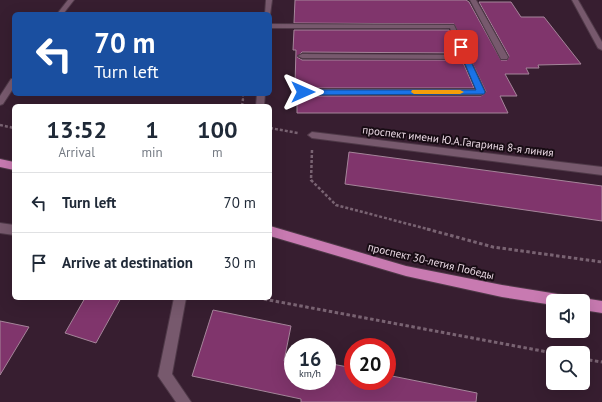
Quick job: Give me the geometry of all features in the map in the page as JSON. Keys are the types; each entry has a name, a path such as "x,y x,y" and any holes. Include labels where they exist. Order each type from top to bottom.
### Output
{"main road":[{"name":"проспект 30-летия Победы","path":"272,232 406,271 502,291 546,298"},
{"path":"590,305 602,307"}],"street":[{"path":"62,12 71,0"},
{"path":"268,12 269,0"},
{"path":"474,0 504,56"},
{"path":"575,0 602,48"},
{"path":"272,26 452,26 481,92 303,92"},
{"path":"302,56 465,57"},
{"path":"0,102 12,85"},
{"name":"проспект имени Ю.А.Гагарина 8-я линия","path":"312,135 602,172"},
{"path":"0,228 12,230"},
{"path":"180,300 166,376 184,402"}],"path":[{"path":"0,125 12,128"},
{"path":"272,128 312,135 311,180 336,204 493,247 602,262"},
{"path":"269,300 546,352"},
{"path":"590,360 602,362"}],"building":[{"path":"295,0 466,0 469,2 501,60 507,60 509,56 479,2 511,2 521,17 544,17 581,64 538,65 539,68 526,68 529,74 505,74 517,96 500,96 508,113 297,113 297,84 295,84 296,50 293,50 294,30 449,30 459,53 302,52 297,57 302,60 462,60 474,88 303,88 298,92 300,96 481,96 486,92 454,24 294,23"},
{"path":"349,152 602,186 602,221 345,184"},
{"path":"84,300 120,300 96,343 65,333"},
{"path":"213,310 291,326 289,338 284,338 284,390 336,390 336,365 344,366 344,390 396,390 396,377 477,393 476,402 301,402 301,399 192,376"},
{"path":"0,321 29,327 0,375"}],"slow traffic":[{"path":"414,92 460,92"}],"route":[{"path":"303,92 481,92 461,47"}]}
